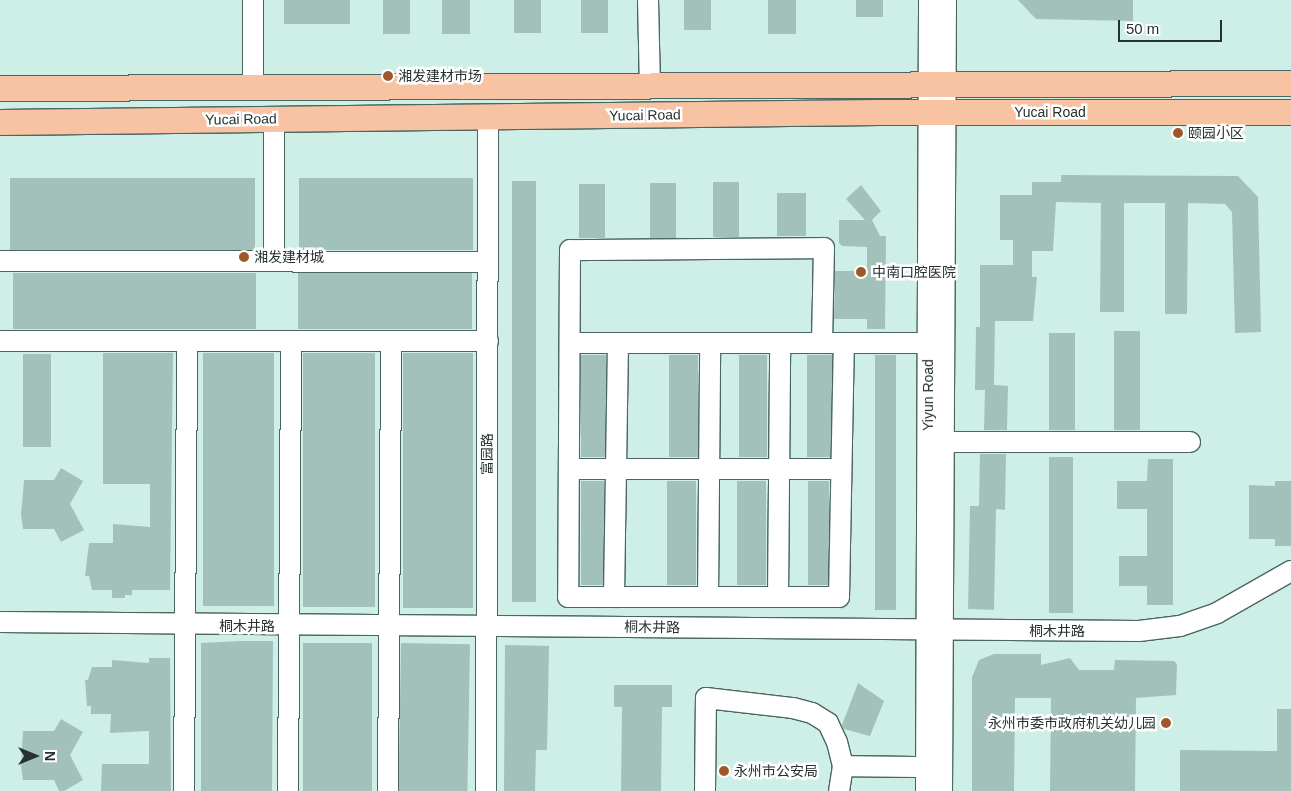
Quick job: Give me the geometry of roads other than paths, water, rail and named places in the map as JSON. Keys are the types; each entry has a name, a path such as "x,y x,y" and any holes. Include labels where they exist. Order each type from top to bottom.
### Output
{"main road":[{"path":"1045,83 1045,112"},
{"name":"Yucai Road","path":"0,88 1291,83"},
{"path":"830,84 830,113"},
{"path":"77,88 77,121"},
{"name":"Yucai Road","path":"0,122 937,112 1291,112"}],"street":[{"path":"253,0 253,87"},
{"path":"648,0 650,85"},
{"name":"Yiyun Road","path":"926,791 944,442 937,83 930,0"},
{"name":"Yiyun Road","path":"937,83 946,0"},
{"name":"Yiyun Road","path":"937,112 928,343 934,631 942,791"},
{"name":"富园路","path":"486,791 488,116"},
{"path":"274,119 274,261"},
{"path":"822,343 824,248 570,250 568,597 839,597 844,343"},
{"path":"0,261 488,262"},
{"path":"0,340 488,340"},
{"path":"184,791 187,340"},
{"path":"288,791 290,340"},
{"path":"388,791 391,340"},
{"path":"570,343 928,343"},
{"path":"614,597 618,343"},
{"path":"708,597 710,343"},
{"path":"778,597 780,343"},
{"path":"944,442 1190,442"},
{"path":"569,469 841,469"},
{"name":"桐木井路","path":"0,622 289,626 1139,631 1180,626 1218,613 1291,571"},
{"path":"705,791 706,698 812,713 828,723 837,742 843,766 839,791"},
{"path":"843,766 926,767"}],"place":[{"name":"湘发建材市场","path":"388,76"},
{"name":"颐园小区","path":"1178,133"},
{"name":"湘发建材城","path":"244,257"},
{"name":"中南口腔医院","path":"861,272"},
{"name":"永州市委市政府机关幼儿园","path":"1166,723"},
{"name":"永州市公安局","path":"724,771"}]}
